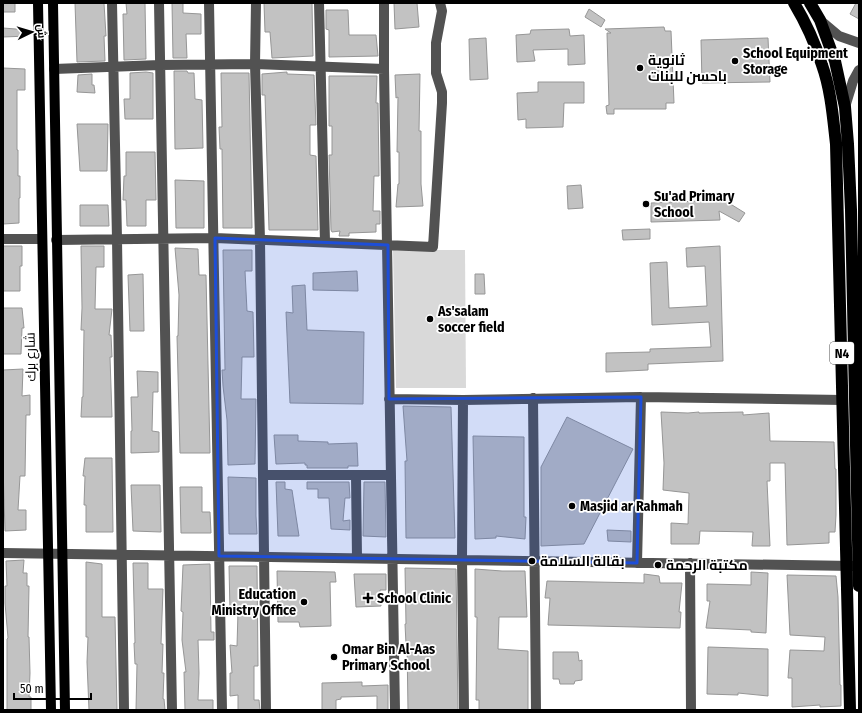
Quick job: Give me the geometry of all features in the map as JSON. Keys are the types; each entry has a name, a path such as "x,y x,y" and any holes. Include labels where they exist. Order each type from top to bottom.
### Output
{"highway":[{"name":"N4","path":"794,3 807,26 823,66 832,110 845,210 855,566 850,710"},
{"name":"N4","path":"810,3 820,20 835,61 845,107 848,144 845,210 843,400 855,566 859,586"}],"main road":[{"name":"شارع برك","path":"38,3 41,239 51,710"},
{"name":"شارع برك","path":"53,3 65,710"}],"street":[{"path":"112,3 124,710"},
{"path":"159,3 172,710"},
{"path":"210,3 222,710"},
{"path":"256,3 255,64 260,240 266,710"},
{"path":"319,3 326,242"},
{"path":"384,3 395,710"},
{"path":"56,240 215,238 433,247 442,104 442,92 436,73 436,43 442,11 440,3"},
{"path":"820,20 839,36 859,43"},
{"path":"54,69 211,64 255,64 384,69"},
{"path":"845,107 858,73"},
{"path":"3,239 41,239"},
{"path":"389,399 463,400 641,397 843,400"},
{"path":"637,563 641,397"},
{"path":"533,398 536,710"},
{"path":"463,400 462,560 464,710"},
{"path":"263,475 391,475"},
{"path":"356,475 357,558"},
{"path":"3,553 855,566"},
{"path":"690,563 691,710"}],"highlighted area":[{"path":"215,238 388,245 389,399 641,397 637,563 219,556"}],"shaded area":[{"name":"As'salam soccer field","path":"393,250 465,250 466,388 396,388"}],"building":[{"path":"3,3 15,3 15,12 3,12"},
{"path":"75,3 104,3 106,36 104,36 105,61 77,62"},
{"path":"126,3 145,3 146,59 124,60 123,14 127,14"},
{"path":"172,3 183,3 183,13 201,14 201,34 186,34 187,58 173,58"},
{"path":"264,3 312,3 313,56 272,58 270,32 265,32"},
{"path":"394,3 417,3 419,27 395,29"},
{"path":"856,3 859,3 859,19 850,14"},
{"path":"589,9 605,20 601,27 585,17"},
{"path":"326,10 348,10 349,35 376,35 378,56 329,57 329,30 326,29"},
{"name":"ثانوية باحسن للبنات","path":"664,27 665,31 671,31 674,103 666,103 666,109 614,109 614,114 607,114 606,106 609,105 607,33 611,33 605,29"},
{"path":"3,28 29,30 28,36 3,37"},
{"path":"569,29 570,36 584,35 585,64 568,65 568,49 533,50 535,61 517,62 516,35 530,34 531,30"},
{"path":"486,38 488,79 470,80 469,39"},
{"name":"School Equipment Storage","path":"768,38 770,82 702,83 701,40"},
{"path":"3,68 25,69 25,90 17,90 17,150 18,176 20,176 19,223 3,224"},
{"path":"174,71 187,71 188,73 194,73 195,99 202,100 203,148 175,149"},
{"path":"287,72 287,74 314,75 316,125 310,125 310,155 316,156 318,230 269,230 265,95 262,95 262,74"},
{"path":"130,73 153,73 153,119 125,119 124,99 130,99"},
{"path":"221,73 249,73 252,228 223,228 222,149 220,149 219,127 222,127"},
{"path":"92,74 92,85 94,85 95,93 77,92 78,75"},
{"path":"420,74 419,131 421,131 421,184 423,206 396,207 399,184 399,152 397,152 398,97 396,98 395,75"},
{"path":"329,76 377,76 376,103 378,103 379,176 374,176 373,211 380,211 380,224 376,224 376,232 349,233 349,236 339,236 340,231 332,232 331,230 329,155 332,155 332,126 329,126"},
{"path":"538,82 584,82 584,103 564,103 563,127 526,128 526,119 518,120 517,93 538,92"},
{"path":"77,124 108,124 107,171 80,171"},
{"path":"126,152 155,152 156,200 146,200 146,226 127,226 126,200 123,200 124,176 126,176"},
{"path":"175,180 204,181 204,228 176,228"},
{"path":"581,185 583,208 568,209 567,186"},
{"path":"724,200 745,213 739,222 719,211 720,220 651,222 651,203"},
{"path":"80,205 108,205 109,226 80,226"},
{"path":"650,229 650,239 623,240 622,230"},
{"path":"3,246 22,246 20,291 3,291"},
{"path":"81,246 104,246 104,267 96,267 95,309 112,309 109,335 111,335 112,357 110,357 112,417 81,417 83,397 84,330 81,330"},
{"name":"Su'ad Primary School","path":"720,246 723,361 648,364 648,370 606,372 606,353 650,352 650,349 711,347 709,322 652,325 650,263 667,262 669,308 707,306 705,266 687,267 686,248"},
{"path":"175,248 198,249 199,275 206,275 210,453 180,453 177,336 179,295"},
{"path":"223,250 252,250 252,271 245,271 247,311 253,312 254,357 242,357 241,399 256,399 255,464 228,465 227,420 222,370 225,370"},
{"path":"357,271 358,291 313,290 313,273"},
{"path":"143,274 144,331 130,331 128,275"},
{"path":"475,274 484,274 485,294 475,294"},
{"path":"305,285 307,330 364,332 363,404 290,403 286,312 293,313 292,286"},
{"path":"3,308 22,308 24,328 22,328 21,354 3,354"},
{"path":"23,369 22,396 30,395 30,415 26,415 25,476 20,476 18,510 26,510 26,530 5,531 3,467 3,370"},
{"path":"137,371 158,372 158,392 153,392 152,431 159,432 159,452 131,453 131,397 138,397"},
{"path":"403,406 451,407 455,538 406,538 405,461 407,461"},
{"path":"661,412 743,412 743,415 769,413 770,441 834,442 836,469 836,515 835,532 829,532 829,543 787,545 785,463 770,463 770,481 767,481 770,546 752,546 753,532 700,531 699,544 671,544 671,523 688,524 689,493 663,490 664,463"},
{"name":"Masjid ar Rahmah","path":"567,417 633,449 584,544 541,546 541,467"},
{"path":"274,435 298,435 298,441 328,442 328,444 357,443 358,466 348,466 348,468 307,468 305,463 276,464"},
{"path":"473,436 524,437 524,517 526,517 525,539 496,536 496,538 475,539"},
{"path":"85,458 112,458 113,532 86,532 86,505 84,505 85,476 83,476"},
{"path":"228,477 256,478 257,534 229,534"},
{"path":"276,482 285,482 285,489 292,490 299,536 278,536"},
{"path":"307,482 349,482 350,498 345,498 343,521 350,520 350,530 331,529 329,498 318,498 318,489 307,489"},
{"path":"364,482 385,482 386,537 363,536"},
{"path":"131,485 160,485 161,532 133,531"},
{"path":"180,487 202,487 202,512 210,512 211,533 181,533"},
{"path":"607,530 631,531 631,542 608,541"},
{"path":"24,560 23,573 27,573 27,586 29,586 28,637 30,673 29,697 31,697 31,710 7,710 8,638 5,603 5,586 7,586 6,561"},
{"path":"86,562 102,564 102,617 115,617 117,710 89,710 87,662 88,637 86,637"},
{"path":"133,563 148,563 148,589 163,589 161,644 163,644 162,673 164,673 163,699 165,710 136,710 137,664 135,664 134,643"},
{"path":"210,564 211,632 214,632 214,640 198,640 198,700 213,700 213,710 185,710 184,672 186,672 182,640 183,612 181,611 183,565"},
{"path":"229,566 257,566 258,666 254,666 254,700 259,700 260,710 238,710 238,695 230,696 230,673 232,673 230,645 237,646 238,612 230,612"},
{"path":"405,568 456,569 458,710 408,710"},
{"path":"475,569 525,571 527,617 499,617 498,649 528,651 528,710 479,710 479,700 476,700 477,617 475,617"},
{"name":"Education Ministry Office","path":"277,571 335,572 336,582 330,582 331,626 300,627 299,622 278,622"},
{"path":"751,572 768,573 766,633 751,632 751,630 706,628 710,601 707,601 707,584 751,585"},
{"name":"School Clinic","path":"354,574 386,574 386,590 380,590 381,606 356,607"},
{"path":"644,574 659,576 660,583 682,583 679,612 681,612 680,628 548,625 550,598 545,598 547,581 644,583"},
{"path":"787,575 836,576 841,706 820,707 820,705 792,707 792,678 788,678 790,650 824,651 825,637 790,635"},
{"path":"708,647 768,649 768,696 738,693 738,695 707,694"},
{"path":"553,652 578,652 579,661 582,660 582,680 575,681 574,684 560,684 559,679 553,679"},
{"path":"362,682 362,686 388,685 388,710 377,710 377,696 341,697 341,699 336,700 336,710 322,710 322,683"}],"place":[{"name":"School Equipment Storage","path":"735,61"},
{"name":"ثانوية باحسن للبنات","path":"640,68"},
{"name":"Su'ad Primary School","path":"646,204"},
{"name":"As'salam soccer field","path":"430,319"},
{"name":"Masjid ar Rahmah","path":"572,506"},
{"name":"بقالة السلامة","path":"532,561"},
{"name":"مكتبة الرحمة","path":"658,565"},
{"name":"School Clinic","path":"368,598"},
{"name":"Education Ministry Office","path":"304,602"},
{"name":"Omar Bin Al-Aas Primary School","path":"334,657"}]}
